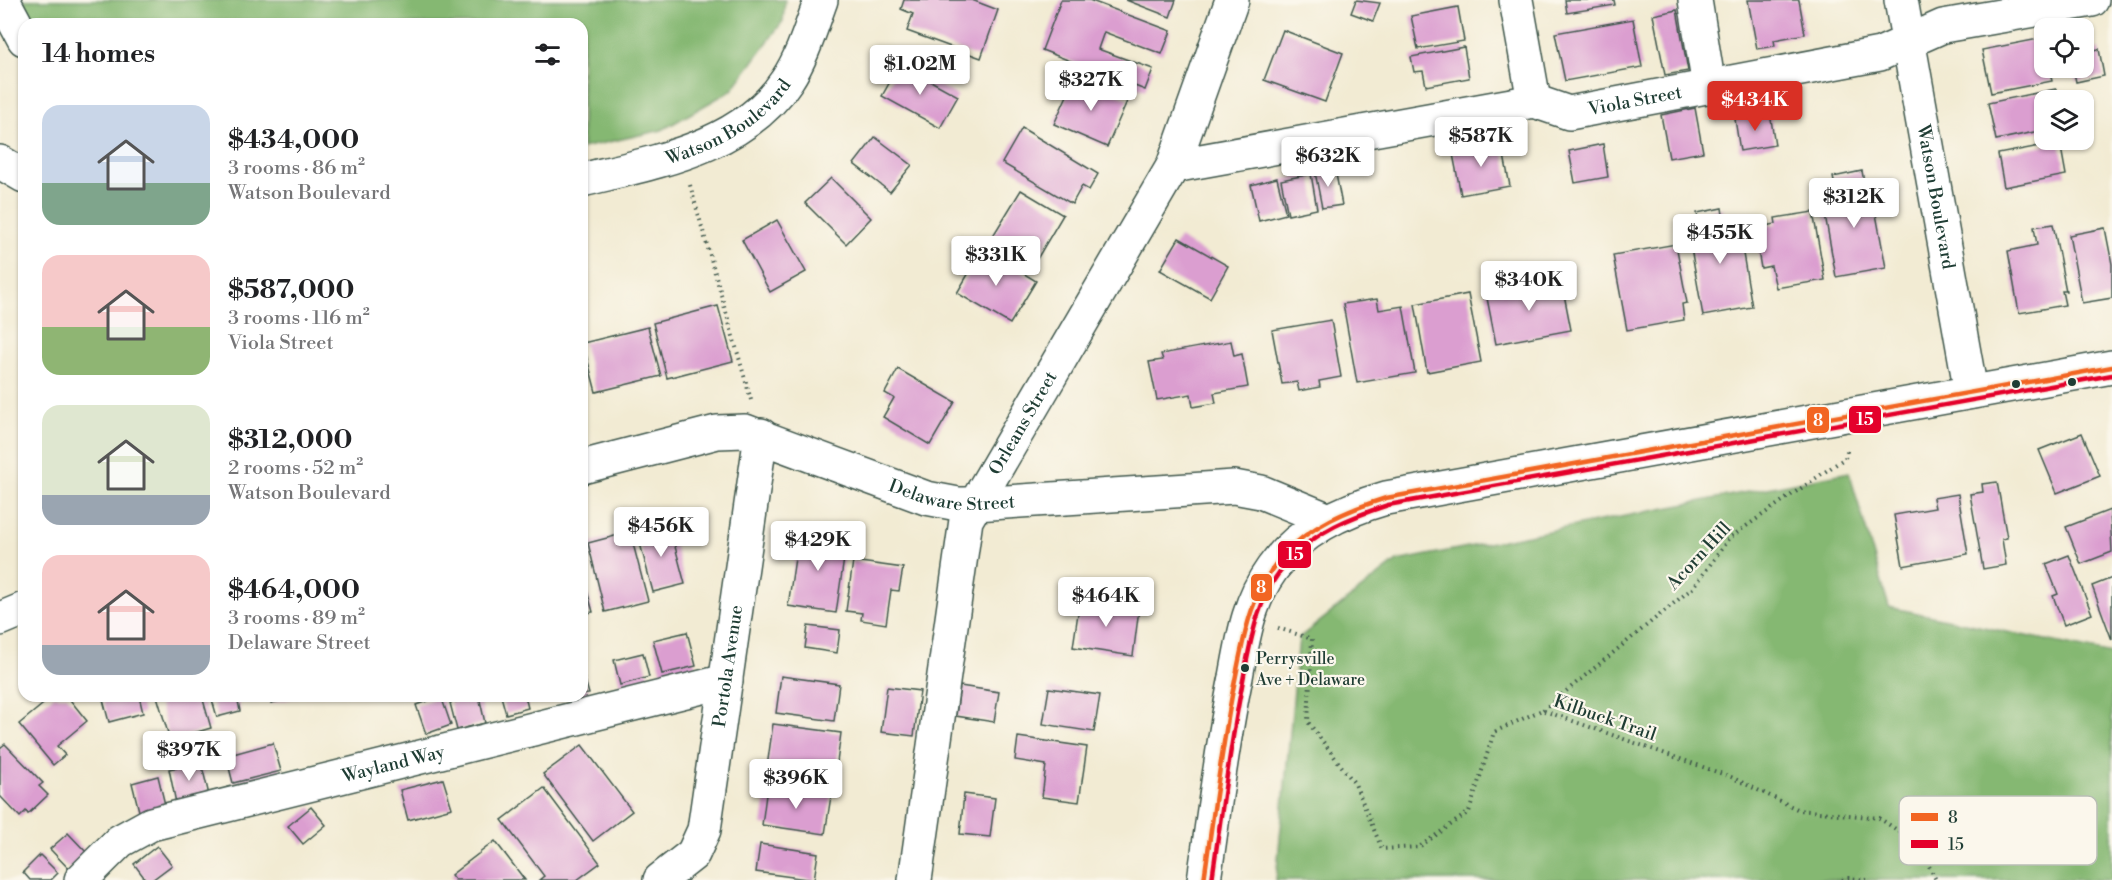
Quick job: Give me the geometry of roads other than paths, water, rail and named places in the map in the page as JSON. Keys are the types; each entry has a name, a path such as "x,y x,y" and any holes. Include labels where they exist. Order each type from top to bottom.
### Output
{"street":[{"path":"3,0 18,28"},
{"name":"Watson Boulevard","path":"588,178 681,154 742,125 768,104 787,81 803,50 821,0"},
{"name":"Orleans Street","path":"915,880 966,520 1173,166 1232,0"},
{"path":"1516,0 1534,102"},
{"path":"1695,0 1709,87"},
{"name":"Watson Boulevard","path":"1901,0 1971,392"},
{"name":"Viola Street","path":"1173,166 1534,102 1569,113 1880,54 1943,26 2092,0"},
{"path":"0,162 18,172"},
{"path":"1204,880 1230,707 1250,610 1261,585 1284,553 1312,530 1329,520 1386,498 2112,367"},
{"name":"Delaware Street","path":"588,465 730,430 761,435 926,498 958,504 1234,487 1261,492 1329,520"},
{"name":"Portola Avenue","path":"660,880 693,854 700,843 761,435"},
{"path":"0,619 18,612"},
{"name":"Wayland Way","path":"81,880 120,841 151,824 726,681"}],"place":[{"name":"Perrysville Ave + Delaware","path":"1245,668"}]}
